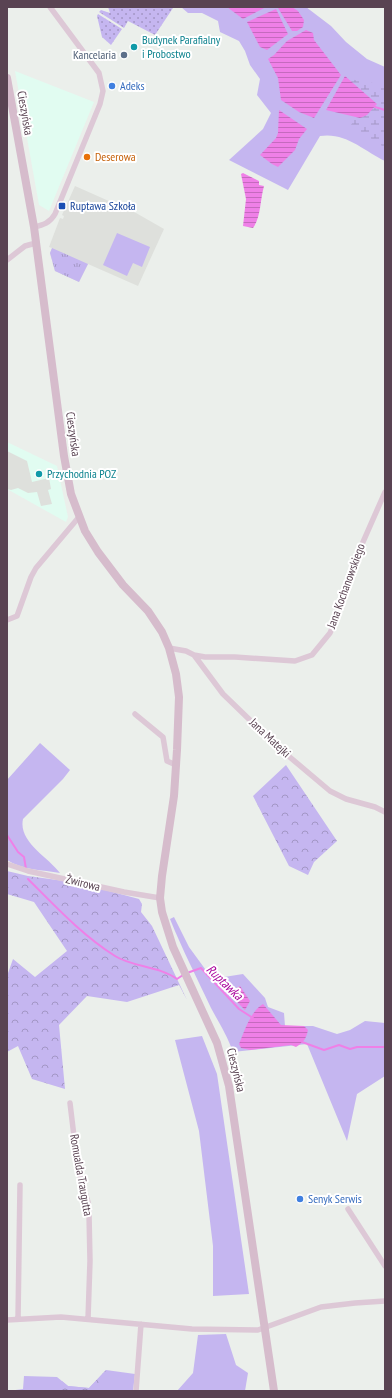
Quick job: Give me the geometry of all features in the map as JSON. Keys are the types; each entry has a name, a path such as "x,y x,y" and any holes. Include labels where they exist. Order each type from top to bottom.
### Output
{"main road":[{"name":"Cieszyńska","path":"7,78 34,227 65,461 71,494 79,517 98,552 123,585 148,611 162,632 169,648 176,674 179,697 174,796 160,898 164,924 217,1043 229,1086 274,1391"}],"street":[{"path":"34,227 46,224 51,220 100,104 102,91 102,82 95,66 50,7"},
{"path":"7,260 25,246 36,243"},
{"name":"Jana Kochanowskiego","path":"194,655 205,657 235,657 295,661 312,655 330,633 336,619 352,567 385,492"},
{"path":"7,620 17,616 31,577 36,568 79,517"},
{"path":"169,648 186,651 194,655"},
{"name":"Jana Matejki","path":"194,655 223,694 279,748 330,791 346,799 375,807 385,812"},
{"path":"135,714 163,737 167,761 176,765"},
{"name":"Żwirowa","path":"7,864 28,871 124,892 160,898"},
{"name":"Romualda Traugutta","path":"70,1103 78,1170 88,1202 89,1214 90,1261 88,1319"},
{"path":"18,1319 20,1185"},
{"path":"348,1209 385,1266"},
{"path":"7,1320 61,1317 192,1329 264,1329 299,1314 321,1307 385,1301"},
{"path":"136,1391 141,1324"}],"shaded area":[{"path":"227,7 266,7 243,19"},
{"path":"292,7 298,11 304,20 303,27 297,31 292,31 278,8"},
{"path":"276,9 288,34 267,50 260,47 247,22"},
{"path":"306,30 313,33 314,40 341,75 314,118 299,112 281,100 278,78 268,59 274,55 287,41"},
{"path":"15,71 94,102 49,211 39,205"},
{"path":"345,76 377,104 367,115 360,118 326,110"},
{"path":"279,110 307,129 299,139 295,150 278,167 260,155 276,138 278,133"},
{"path":"243,173 259,181 259,185 264,186 258,219 253,228 243,226 246,199 241,174"},
{"path":"75,186 136,213 164,229 138,286 88,264 79,282 55,271 50,253 52,248 49,247 60,218 63,219 64,216 62,215"},
{"path":"7,442 57,466 68,517 66,522 7,489"},
{"path":"7,451 27,461 32,482 49,478 51,489 48,490 52,504 41,506 37,492 28,493 18,488 11,490 7,489"},
{"path":"240,986 250,1001 245,1010 228,993"},
{"path":"263,1004 281,1025 304,1026 308,1030 303,1042 296,1047 291,1045 250,1050 241,1048 239,1044 251,1016 258,1007"}],"green space":[{"path":"108,7 173,8 155,35 128,21 124,28 99,12 101,10 110,13"},
{"path":"181,7 306,7 331,26 346,42 367,59 385,67 385,161 354,143 338,137 320,136 288,190 229,160 263,129 271,113 257,95 260,79 250,65 245,51 239,41 220,32 218,21 202,13 188,13"},
{"path":"98,14 122,29 111,45 102,37 97,16"},
{"path":"349,79 385,85 385,148 351,125 355,118 360,118"},
{"path":"117,233 150,247 142,267 133,263 127,276 103,265"},
{"path":"52,248 88,264 79,282 55,271 50,253"},
{"path":"40,743 70,770 23,819 23,827 29,842 60,873 26,868 7,860 7,780"},
{"path":"286,765 337,841 314,862 308,875 289,866 253,796"},
{"path":"7,871 28,876 79,883 139,899 142,904 141,912 152,926 187,1000 179,985 127,1002 87,996 59,1025 65,1089 32,1079 18,1046 7,1052 7,976 13,959 35,977 67,951 34,902 7,894"},
{"path":"174,917 189,947 208,973 224,977 243,974 265,998 268,1007 284,1013 285,1026 313,1026 337,1034 350,1030 365,1021 385,1023 385,1076 357,1094 347,1141 307,1044 233,1052 170,919"},
{"path":"202,1036 217,1074 249,1294 213,1296 213,1246 199,1131 175,1040"},
{"path":"226,1334 236,1365 248,1373 245,1391 177,1391 193,1373 198,1335"},
{"path":"106,1370 135,1374 133,1391 8,1391 23,1389 24,1376 57,1377 68,1386 89,1388"},
{"path":"106,1370 101,1391 62,1391 62,1381 68,1386 89,1388"}],"waterway":[{"path":"375,107 385,110"},
{"name":"Ruptawka","path":"7,835 18,852 24,857 26,869"},
{"name":"Ruptawka","path":"28,879 80,930 115,956 122,960 162,971 177,979 183,975"},
{"name":"Ruptawka","path":"187,973 201,968 239,1009 253,1018"},
{"name":"Ruptawka","path":"302,1042 324,1050 339,1045 350,1049 357,1047 385,1047"}],"place":[{"name":"Budynek Parafialny i Probostwo","path":"134,47"},
{"name":"Kancelaria","path":"124,55"},
{"name":"Adeks","path":"112,86"},
{"name":"Deserowa","path":"87,157"},
{"name":"Ruptawa Szkoła","path":"62,206"},
{"name":"Przychodnia POZ","path":"39,474"},
{"name":"Senyk Serwis","path":"300,1199"}]}
